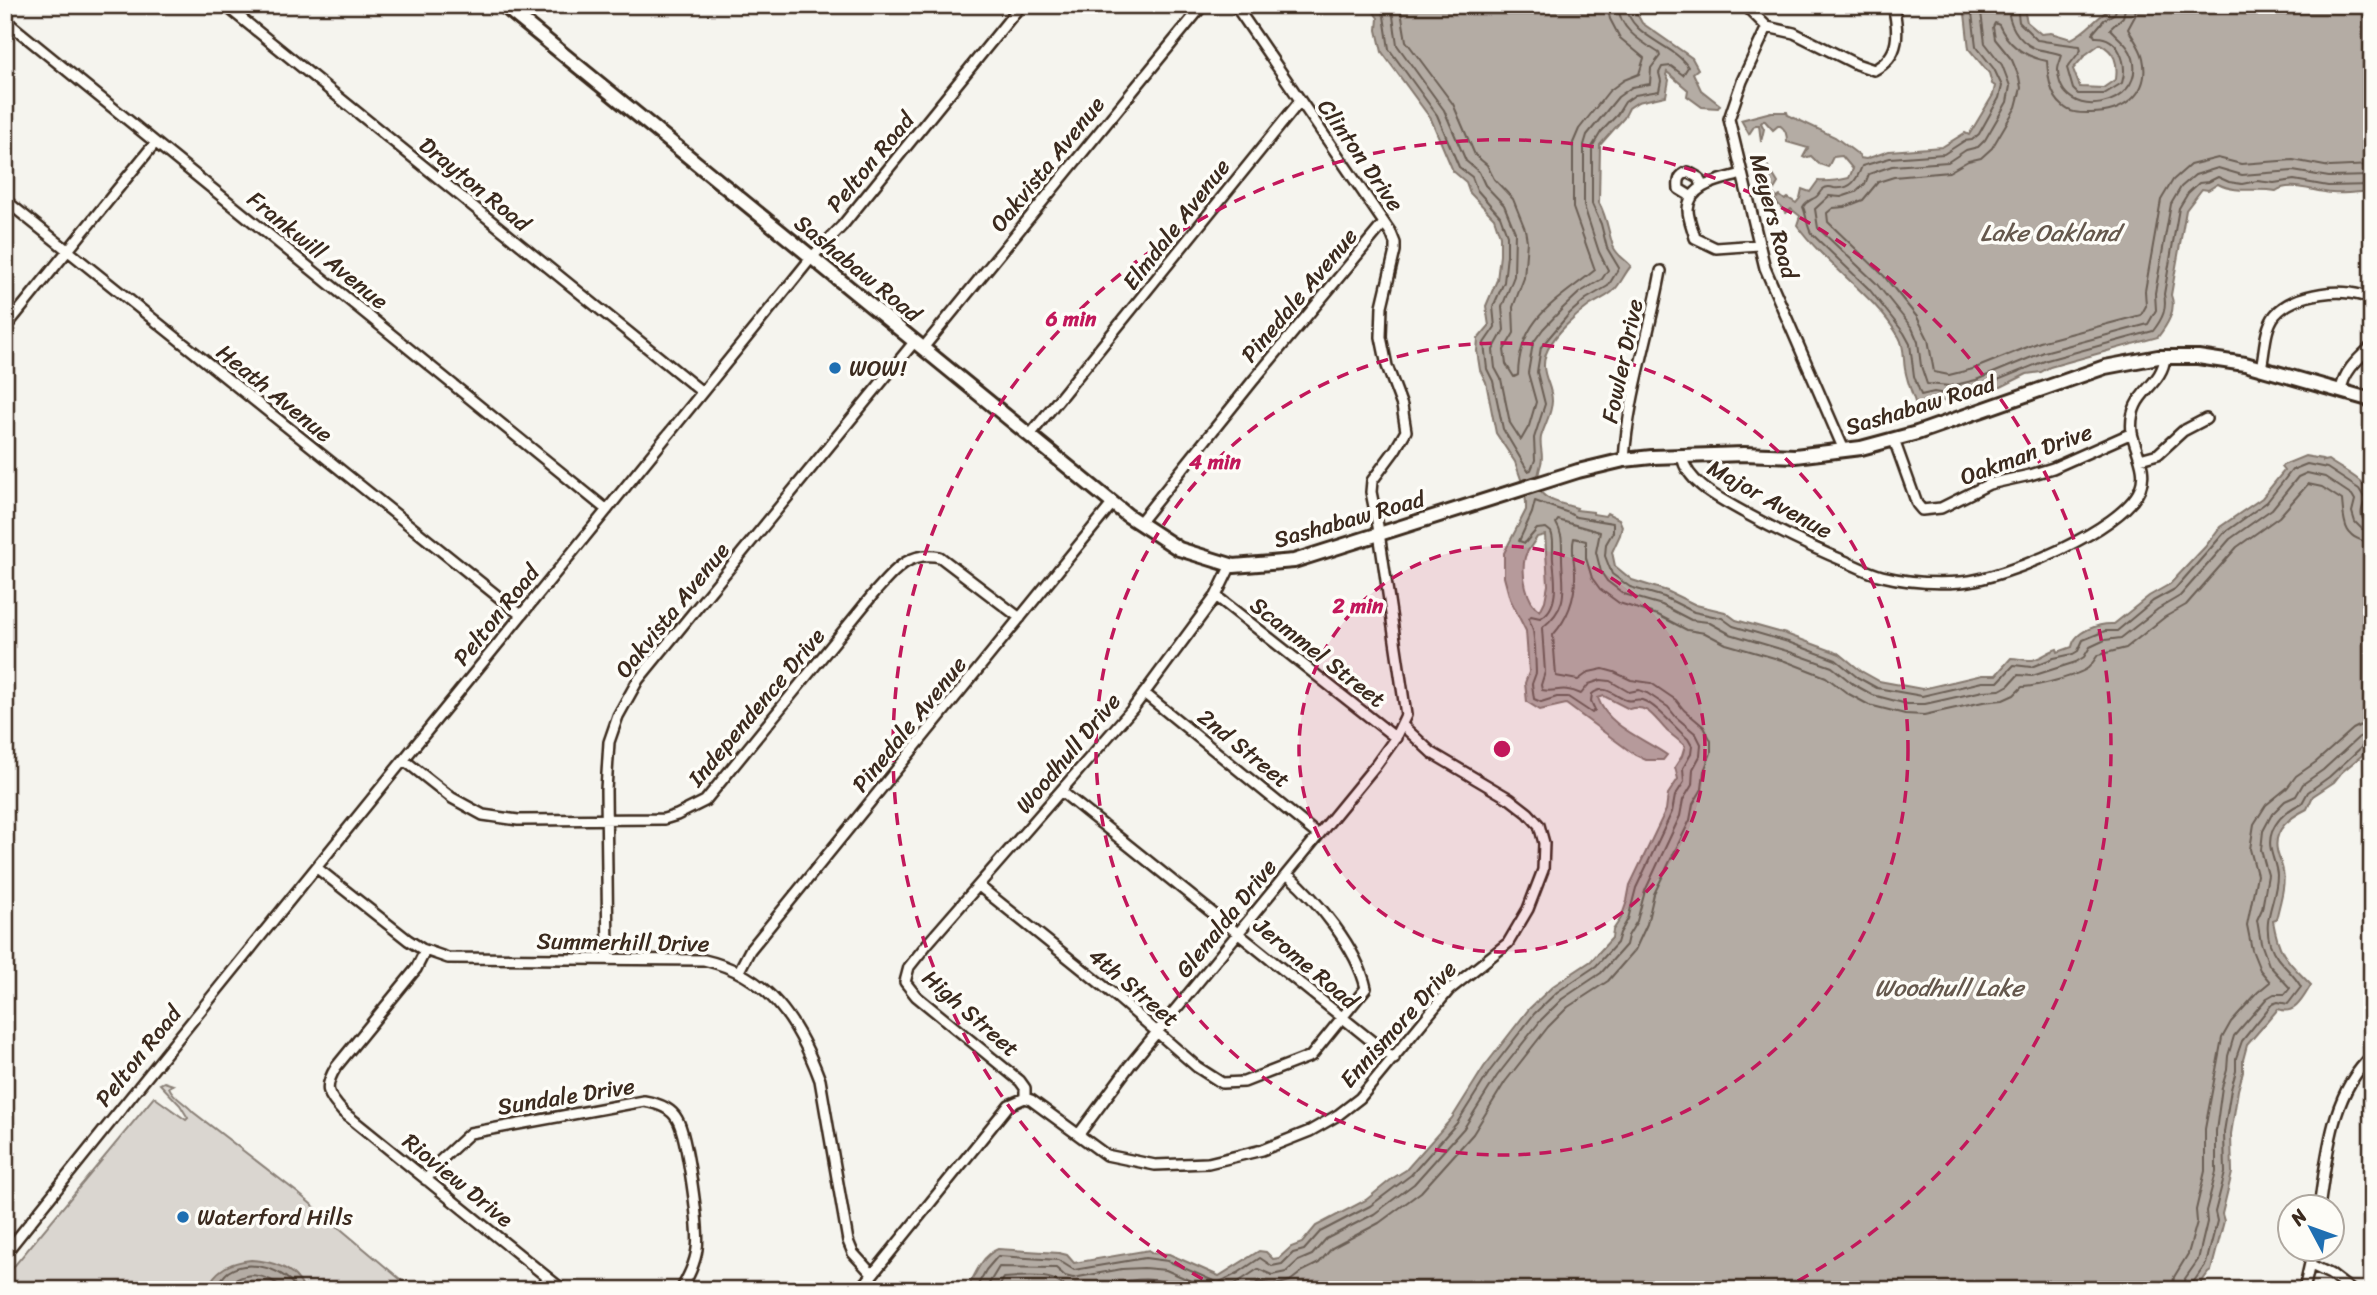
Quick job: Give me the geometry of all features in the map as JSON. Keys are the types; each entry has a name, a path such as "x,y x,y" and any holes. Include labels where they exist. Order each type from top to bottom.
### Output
{"street":[{"name":"Drayton Road","path":"225,5 702,392"},
{"name":"Sashabaw Road","path":"503,5 1113,503 1179,549 1231,565 1294,562 1548,481 1624,460 1744,454 1795,456 1894,440 2105,367 2165,357 2198,357 2261,368 2372,400"},
{"name":"Pelton Road","path":"5,1254 165,1052 811,257 842,226 1021,5"},
{"name":"Oakvista Avenue","path":"608,959 606,790 609,742 628,696 647,669 1203,5"},
{"name":"Clinton Drive","path":"1235,5 1395,243 1382,306 1381,337 1387,366 1402,405 1406,430 1372,481 1371,492 1405,693 1406,715 1402,725"},
{"path":"1745,5 1767,27 1794,33 1874,70 1889,60 1895,47 1897,30 1893,5"},
{"name":"Frankwill Avenue","path":"5,20 607,510"},
{"name":"Meyers Road","path":"1767,27 1742,81 1729,119 1759,245 1772,287 1844,450"},
{"name":"Elmdale Avenue","path":"1030,435 1300,101"},
{"path":"5,328 155,142"},
{"path":"1692,197 1679,188 1683,173 1688,172 1699,177 1702,186"},
{"path":"1742,174 1702,186 1692,197 1688,210 1695,238 1716,248 1759,245"},
{"name":"Heath Avenue","path":"5,200 521,615"},
{"name":"Pinedale Avenue","path":"1139,523 1384,223"},
{"name":"Fowler Drive","path":"1624,460 1628,414 1654,315 1661,271"},
{"path":"2261,368 2270,324 2275,314 2286,305 2311,296 2344,292 2360,294 2372,300"},
{"path":"2341,391 2345,376 2372,346"},
{"path":"2132,433 2130,418 2135,405 2163,370 2165,357"},
{"path":"2140,458 2158,454 2183,431 2206,419"},
{"name":"Oakman Drive","path":"1894,440 1917,503 1922,510 1931,510 1989,484 2053,468 2132,433"},
{"name":"Major Avenue","path":"1682,457 1684,468 1690,476 1713,493 1796,542 1881,576 1937,583 1964,582 2031,562 2112,520 2135,499 2140,490 2143,469 2132,433"},
{"name":"Pinedale Avenue","path":"739,971 750,950 1113,503"},
{"name":"Independence Drive","path":"404,760 452,798 483,816 518,820 664,819 677,816 705,801 876,592 906,560 917,556 940,557 1020,618"},
{"name":"Woodhull Drive","path":"918,955 1062,792 1144,693 1216,596 1231,565"},
{"name":"Scammel Street","path":"1216,596 1396,737"},
{"name":"2nd Street","path":"1144,693 1318,835"},
{"name":"Glenalda Drive","path":"1079,1134 1158,1032 1376,765 1402,725"},
{"name":"Ennismore Drive","path":"1025,1098 1038,1104 1106,1155 1155,1165 1208,1163 1262,1150 1310,1131 1360,1098 1449,990 1508,943 1528,909 1543,870 1544,844 1539,825 1528,813 1510,799 1432,753 1402,725"},
{"name":"Jerome Road","path":"1062,792 1394,1059"},
{"name":"Summerhill Drive","path":"317,868 384,923 425,951 448,958 705,960 751,977 769,992 794,1026 810,1055 820,1080 848,1241 853,1253 872,1275"},
{"path":"1287,874 1308,894 1343,939 1363,973 1366,988 1342,1017"},
{"name":"4th Street","path":"979,886 1117,996 1197,1067 1222,1083 1244,1082 1311,1056 1342,1017"},
{"name":"Rioview Drive","path":"425,951 416,969 336,1067 327,1086 331,1099 343,1112 563,1290"},
{"name":"High Street","path":"918,955 906,972 905,982 916,996 1020,1081 1026,1088 1025,1098"},
{"path":"2321,1194 2330,1139 2341,1103 2356,1073 2372,1056"},
{"path":"860,1290 1009,1105 1025,1098"},
{"name":"Sundale Drive","path":"426,1180 464,1137 484,1129 645,1101 661,1105 677,1118 697,1227 698,1246 695,1261 681,1290"},
{"path":"2304,1290 2311,1265 2330,1274 2351,1290"}],"shaded area":[{"name":"Waterford Hills","path":"164,1082 173,1085 169,1087 171,1091 193,1112 298,1193 413,1290 5,1290 5,1277 154,1097 186,1120 188,1118 160,1084"}],"water":[{"name":"Woodhull Lake","path":"1369,5 1632,5 1642,23 1692,58 1698,69 1693,73 1701,90 1720,105 1718,108 1702,107 1687,96 1688,90 1667,72 1669,80 1666,96 1638,102 1629,108 1624,118 1600,145 1599,203 1615,249 1631,266 1615,289 1584,310 1561,331 1551,343 1545,357 1544,371 1552,401 1541,440 1542,457 1538,475 1540,491 1550,500 1577,508 1576,510 1605,516 1607,513 1619,519 1622,526 1612,552 1615,566 1632,580 1667,591 1696,605 1725,612 1736,620 1786,634 1840,654 1879,681 1922,689 1982,675 1996,675 2011,658 2033,660 2057,649 2058,652 2072,647 2077,637 2088,629 2114,624 2149,596 2170,584 2220,527 2262,498 2284,471 2281,467 2283,465 2305,456 2328,460 2364,486 2368,493 2368,512 2372,518 2372,747 2334,782 2313,796 2307,809 2289,820 2278,836 2276,843 2284,883 2276,920 2273,921 2275,933 2285,957 2311,985 2298,1005 2284,1011 2278,1009 2247,1045 2231,1134 2232,1173 2222,1214 2224,1221 2211,1271 2196,1290 967,1290 983,1261 998,1249 1059,1253 1067,1255 1074,1263 1149,1250 1151,1253 1169,1254 1219,1276 1259,1251 1266,1252 1273,1259 1279,1258 1291,1247 1302,1243 1316,1226 1366,1200 1406,1170 1452,1118 1484,1067 1529,1009 1553,986 1591,961 1612,938 1627,901 1630,885 1666,810 1668,794 1678,779 1675,767 1685,746 1646,710 1629,709 1604,696 1598,698 1603,708 1618,724 1667,755 1663,760 1646,760 1635,755 1566,704 1540,710 1527,702 1525,683 1529,672 1526,631 1510,599 1504,577 1504,553 1526,510 1526,502 1515,462 1496,433 1477,351 1478,339 1489,326 1486,306 1497,280 1500,236 1494,218 1470,193 1466,182 1453,171 1431,119 1382,52 1377,30 1378,18","holes":["1545,535 1548,585 1540,611 1528,594 1524,564 1526,554 1537,537"]},
{"name":"Lake Oakland","path":"1964,5 2023,5 2027,22 2041,34 2051,33 2071,39 2117,5 2372,5 2372,191 2332,193 2295,187 2276,191 2239,190 2218,184 2208,190 2202,189 2186,210 2171,295 2172,312 2158,337 2027,374 2001,387 1953,403 1934,399 1916,405 1907,378 1899,337 1876,307 1809,240 1797,225 1800,216 1791,209 1786,213 1772,197 1762,179 1763,164 1767,165 1778,183 1772,193 1777,198 1788,198 1796,203 1802,189 1810,192 1818,181 1849,178 1853,169 1842,156 1833,157 1828,167 1819,164 1811,156 1803,157 1808,148 1787,142 1783,128 1779,125 1773,130 1764,120 1761,123 1764,129 1761,142 1759,125 1755,125 1749,134 1741,120 1771,112 1787,112 1788,115 1835,137 1860,158 1866,159 1889,151 1942,147 1965,133 1969,135 1993,95 1995,86 1989,73 1969,49","holes":["2100,44 2109,50 2114,58 2116,79 2103,88 2080,87 2073,69 2085,55"]},
{"path":"251,1260 282,1267 295,1276 304,1290 207,1290 214,1277 224,1268"}],"place":[{"name":"WOW!","path":"835,368"},
{"name":"Waterford Hills","path":"183,1217"}]}
